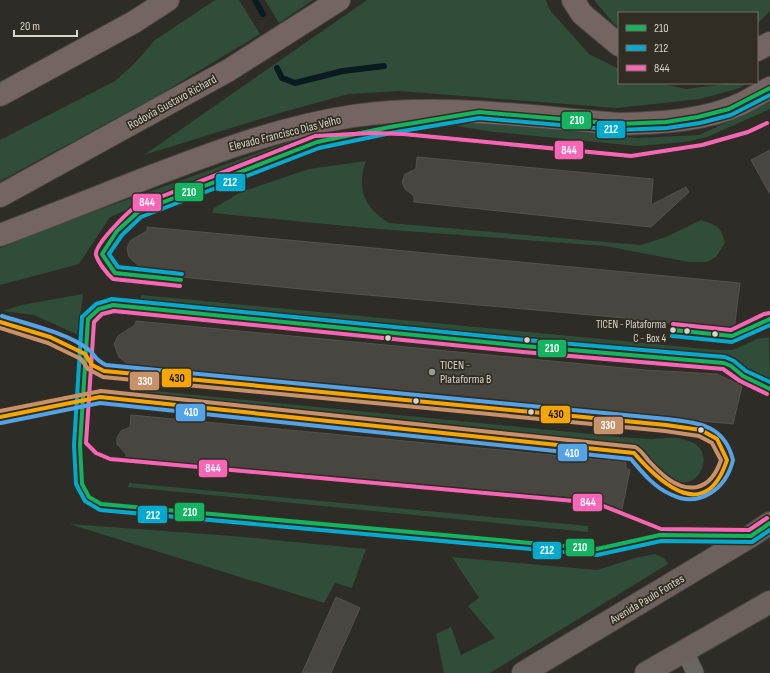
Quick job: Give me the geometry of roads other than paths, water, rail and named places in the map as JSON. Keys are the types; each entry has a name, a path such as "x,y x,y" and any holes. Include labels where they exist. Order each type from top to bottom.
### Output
{"highway":[{"path":"0,95 134,22 168,0"},
{"name":"Rodovia Gustavo Richard","path":"0,196 229,70 339,0"},
{"path":"572,0 582,14 618,44"},
{"path":"758,49 770,43"},
{"name":"Elevado Francisco Dias Velho","path":"0,235 222,149 317,123 354,116 437,111 479,112 619,124 639,124 705,116 742,103 770,88"}],"main road":[{"name":"Avenida Paulo Fontes","path":"523,673 751,536 770,523"},
{"path":"646,673 770,602"}],"street":[{"path":"685,652 695,673"}],"waterway":[{"path":"255,0 263,14"},
{"path":"277,68 282,78 295,83 343,71 384,66"}],"place":[{"name":"TICEN - Plataforma C - Box 4","path":"673,330"},
{"name":"TICEN - Plataforma B","path":"432,372"}]}
